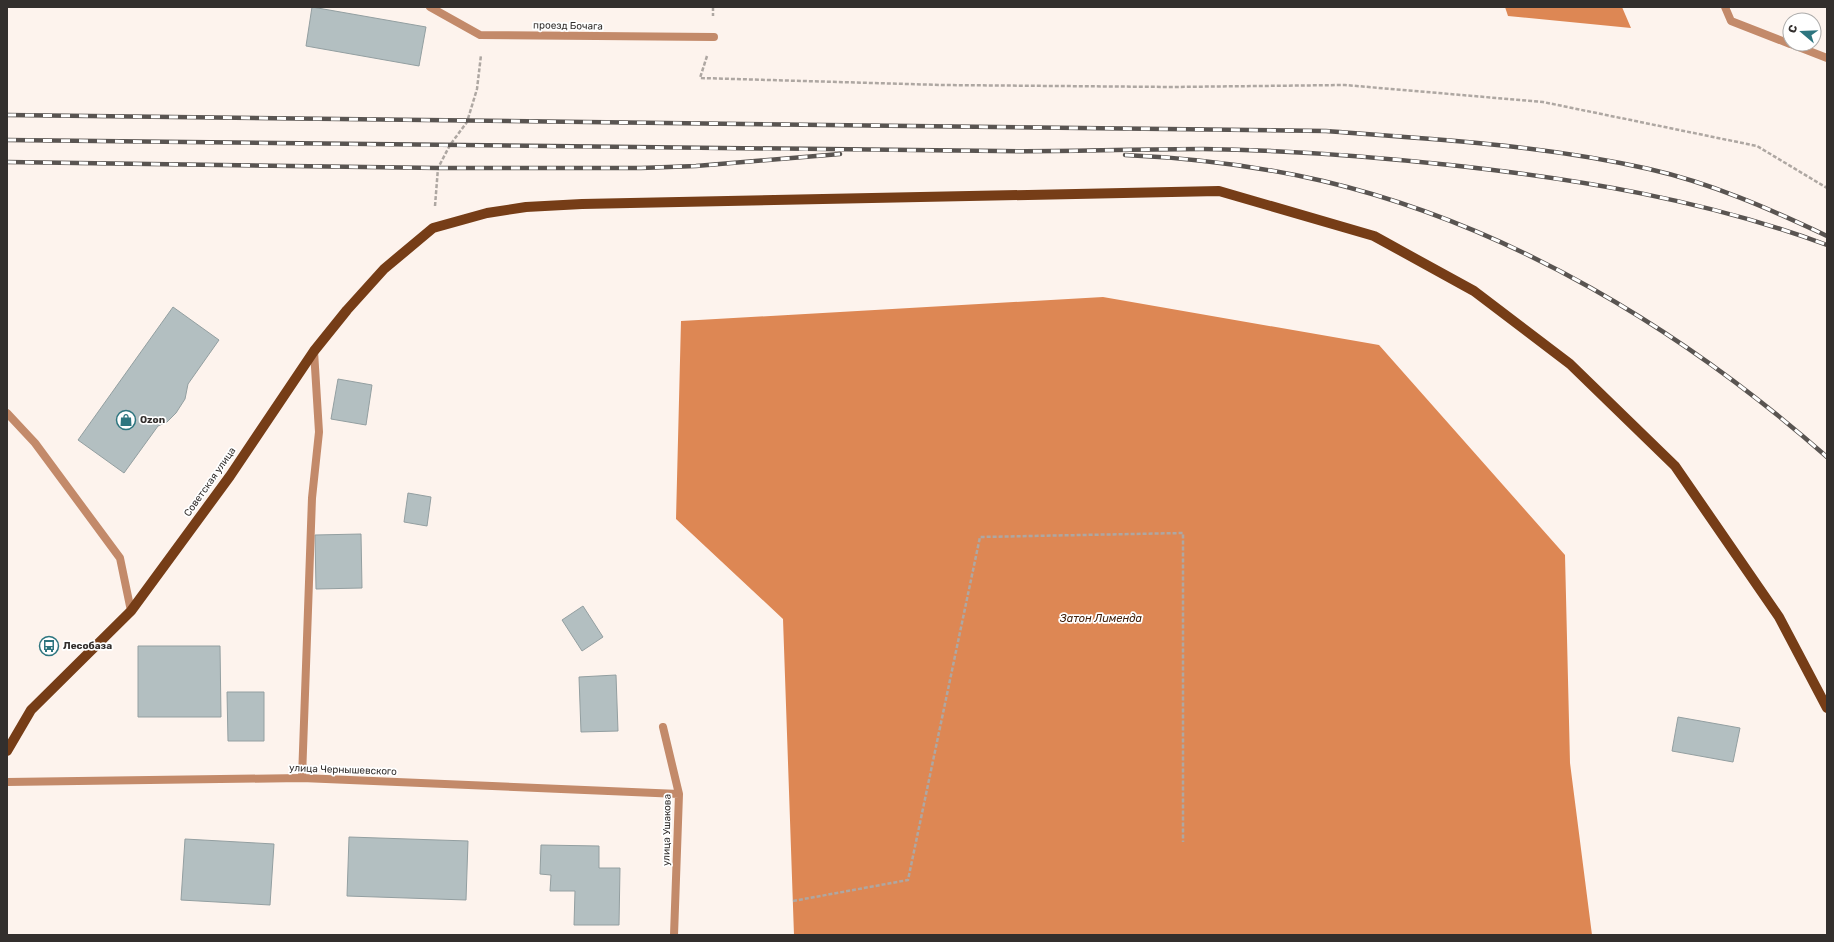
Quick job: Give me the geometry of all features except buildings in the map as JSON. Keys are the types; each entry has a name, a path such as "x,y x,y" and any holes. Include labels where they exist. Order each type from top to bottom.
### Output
{"main road":[{"path":"433,228 487,213 526,207 582,204 1219,191 1374,236 1474,291 1570,364 1675,466 1779,618 1827,708"},
{"name":"Советская улица","path":"7,751 31,710 132,611 230,476 314,351 346,310 384,269 433,228"}],"street":[{"name":"проезд Бочага","path":"430,7 480,35 714,37"},
{"path":"1725,7 1731,21 1782,41"},
{"path":"1811,52 1827,58"},
{"path":"302,778 312,498 319,432 314,351"},
{"path":"7,413 36,443 120,558 132,611"},
{"name":"улица Ушакова","path":"663,727 679,794 674,935"},
{"name":"улица Чернышевского","path":"7,782 302,778 679,794"}],"path":[{"path":"433,228 438,168 450,145 468,122 477,89 481,62 480,35"},
{"path":"714,37 700,78 958,85 1172,87 1345,85 1543,102 1757,146 1827,188"},
{"path":"793,901 908,880 980,537 1184,533 1183,842"}],"water":[{"path":"1505,7 1622,7 1631,28 1508,16"},
{"name":"Затон Лименда","path":"1103,297 1379,345 1565,555 1570,763 1592,935 794,935 783,619 676,519 681,321"}],"railway":[{"path":"7,115 1326,131 1488,144 1569,154 1649,169 1718,189 1784,216 1827,236"},
{"path":"7,140 1025,151 1203,149 1296,152 1450,165 1546,177 1641,193 1735,215 1827,245"},
{"path":"7,162 438,168 641,168 696,166 840,154"},
{"path":"1125,155 1175,158 1225,164 1299,176 1392,200 1461,225 1527,254 1592,288 1654,326 1714,367 1772,411 1827,457"}],"place":[{"name":"Ozon","path":"126,420"},
{"name":"Лесобаза","path":"49,646"}]}
